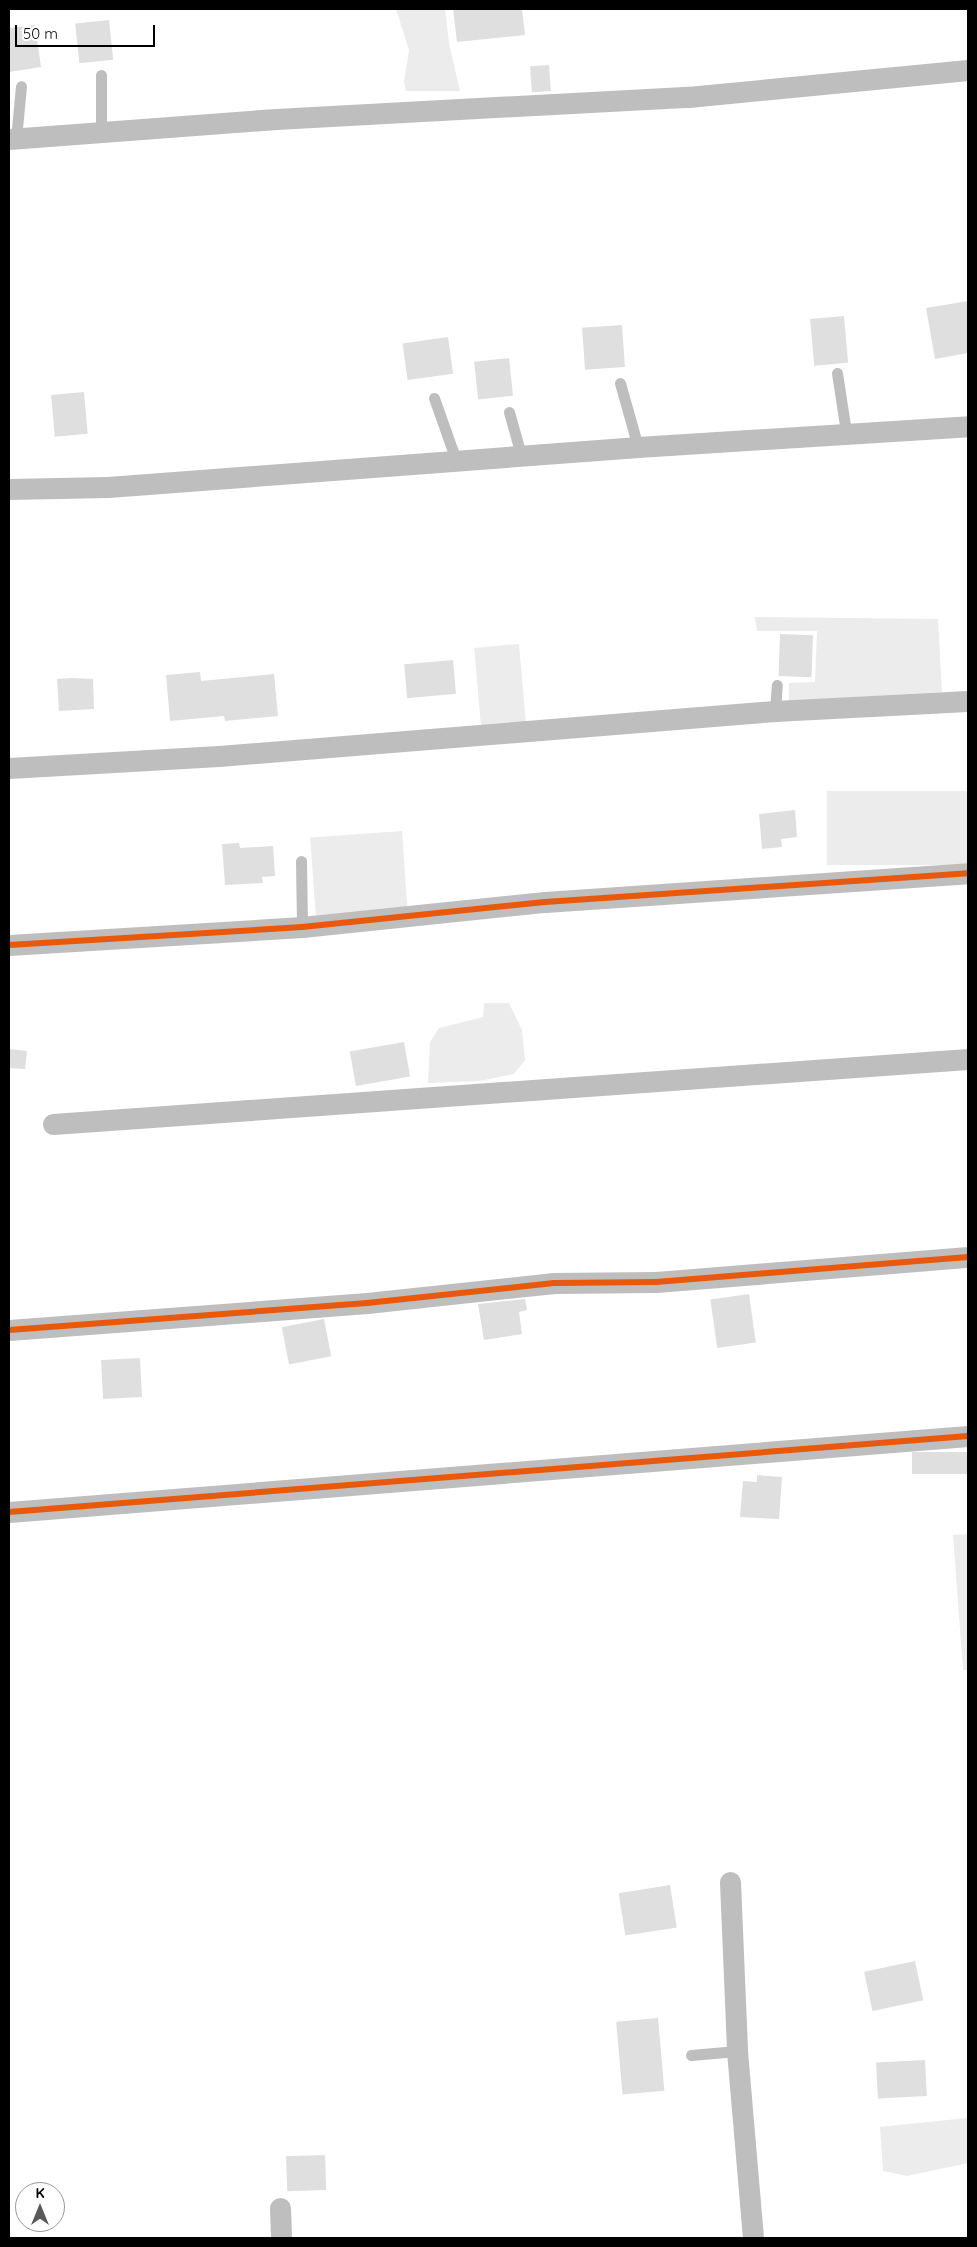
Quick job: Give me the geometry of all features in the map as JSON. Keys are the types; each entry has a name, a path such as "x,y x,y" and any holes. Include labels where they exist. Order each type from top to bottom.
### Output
{"street":[{"path":"12,139 276,119 688,97 968,70"},
{"path":"9,489 108,487 521,455 846,432 968,426"},
{"path":"9,768 219,756 775,711 968,701"},
{"path":"9,945 302,927 545,902 968,873"},
{"path":"53,1124 968,1059"},
{"path":"9,1330 367,1303 554,1284 656,1282 968,1257"},
{"path":"9,1512 968,1436"},
{"path":"730,1882 737,2051 753,2238"},
{"path":"280,2208 281,2238"}],"lane":[{"path":"101,75 101,133"},
{"path":"12,139 21,86"},
{"path":"837,373 846,432"},
{"path":"620,383 638,447"},
{"path":"434,398 456,460"},
{"path":"509,412 521,455"},
{"path":"775,711 776,685"},
{"path":"301,862 302,927"},
{"path":"691,2055 737,2051"}],"shaded area":[{"path":"396,9 445,9 449,43 460,91 406,91 404,82 409,50"},
{"path":"755,617 938,619 942,692 789,701 789,683 815,682 817,631 757,631"},
{"path":"519,644 526,726 481,730 474,648"},
{"path":"827,791 968,791 968,865 827,865"},
{"path":"402,831 407,909 316,915 310,837"},
{"path":"484,1003 509,1003 522,1030 525,1060 514,1074 480,1081 428,1083 430,1042 439,1028 483,1017"},
{"path":"968,1534 968,1670 963,1670 953,1535"},
{"path":"967,2118 968,2163 907,2176 883,2171 880,2127"}],"building":[{"path":"453,9 522,9 525,35 457,42"},
{"path":"109,20 113,60 79,63 75,24"},
{"path":"35,25 41,67 9,72 9,28"},
{"path":"549,65 551,91 532,92 530,66"},
{"path":"968,301 968,353 935,359 926,308"},
{"path":"844,316 848,363 814,366 810,319"},
{"path":"622,325 625,367 585,370 582,328"},
{"path":"448,337 453,374 408,380 402,343"},
{"path":"509,358 513,396 478,399 474,362"},
{"path":"84,392 88,434 55,437 51,395"},
{"path":"780,634 813,635 812,677 779,676"},
{"path":"453,660 456,694 407,698 404,664"},
{"path":"200,672 201,681 274,674 278,716 225,721 224,716 170,721 166,675"},
{"path":"57,679 93,679 94,709 59,711"},
{"path":"795,810 797,837 781,839 782,847 762,849 759,814"},
{"path":"239,843 240,848 273,846 275,876 262,877 263,883 225,885 222,844"},
{"path":"404,1042 410,1076 356,1086 350,1052"},
{"path":"9,1049 27,1051 25,1069 9,1068"},
{"path":"749,1294 756,1343 717,1348 710,1299"},
{"path":"525,1299 527,1310 519,1312 522,1334 484,1340 478,1304"},
{"path":"324,1319 331,1356 289,1365 282,1327"},
{"path":"140,1358 142,1397 103,1399 101,1360"},
{"path":"912,1452 968,1452 968,1474 912,1474"},
{"path":"757,1475 782,1477 779,1519 740,1517 743,1481 757,1482"},
{"path":"670,1885 677,1927 625,1936 619,1893"},
{"path":"915,1961 923,2000 872,2011 864,1972"},
{"path":"658,2018 664,2091 623,2094 616,2022"},
{"path":"925,2060 927,2096 878,2099 876,2063"},
{"path":"325,2155 326,2190 287,2191 286,2156"}],"cycle path":[{"path":"9,945 302,927 545,902 968,873"},
{"path":"9,1330 367,1303 554,1283 656,1282 968,1257"},
{"path":"9,1512 968,1436"}]}
